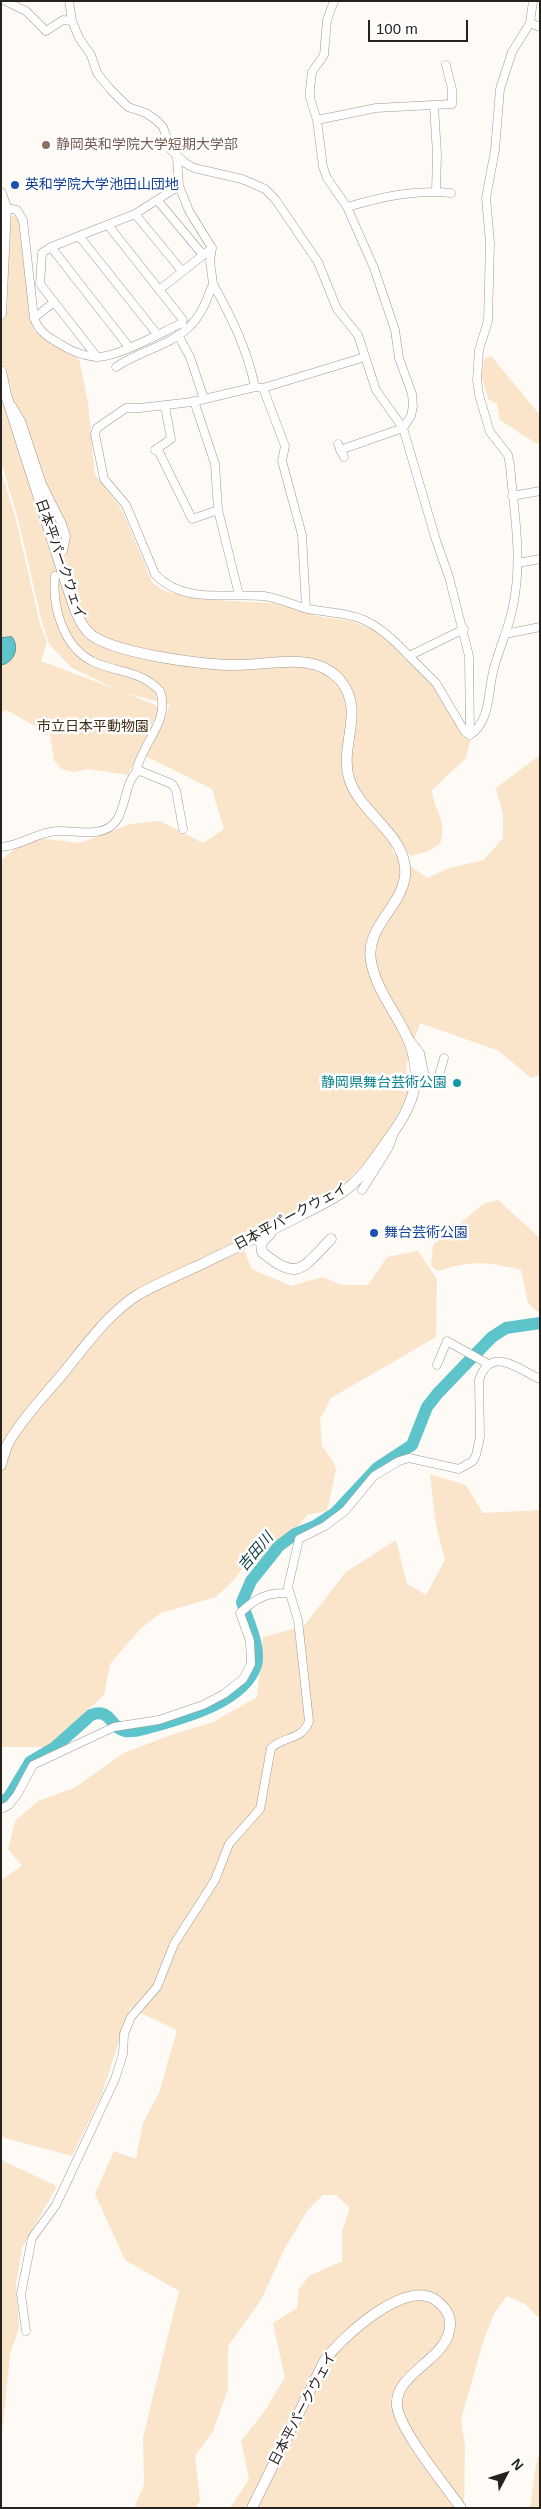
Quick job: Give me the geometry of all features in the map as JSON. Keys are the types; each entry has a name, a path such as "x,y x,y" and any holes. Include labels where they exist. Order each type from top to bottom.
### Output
{"street":[{"path":"5,1 26,11 46,31 64,20 72,21"},
{"path":"69,1 72,21 79,38 91,55 97,73 122,102 146,113 163,127 177,158 179,186 189,211 212,248 210,261 214,284 241,337 259,388 285,446 282,461 302,535 306,608"},
{"path":"334,1 328,20 324,55 312,72 310,98 318,120 323,167 327,178 347,207 383,293 395,330 399,358 412,394 412,416 403,428 341,450"},
{"path":"470,735 478,729 484,717 496,658 513,608 518,563 518,535 508,455 490,432 479,395 477,380 480,350 488,321 490,242 486,198 494,157 500,89 512,52 530,23 533,1"},
{"path":"530,23 540,27"},
{"path":"318,120 376,108 452,104 452,88 446,65"},
{"path":"434,106 437,154 436,191"},
{"path":"177,158 194,168 231,175 265,189 275,199 318,262 337,309 353,326 376,390 403,428 464,629 469,656 470,735"},
{"path":"97,357 40,284 40,256 51,247 135,214 179,186"},
{"path":"347,207 371,200 423,191 451,193"},
{"path":"1,193 6,208 1,314"},
{"path":"158,201 203,255"},
{"path":"6,208 17,210 23,220 34,318 39,329 70,350 97,357 128,347 182,323 183,320 108,225"},
{"path":"135,214 182,271"},
{"path":"79,236 157,334"},
{"path":"51,247 128,347"},
{"path":"159,290 212,248"},
{"path":"116,367 178,335 197,318 214,284"},
{"path":"34,318 54,302"},
{"path":"178,335 190,357 204,399"},
{"path":"365,356 259,388 165,406 126,408 96,428 95,434 104,479 126,505 155,574 162,582 188,592 215,597 239,595 266,596 306,608 367,621 409,656 436,683 465,732 470,735"},
{"name":"日本平パークウェイ","path":"1,371 6,395 75,609 88,632 101,642 117,647 200,662 238,665 295,662 316,664 333,673 346,689 352,713 348,776 360,798 394,840 404,867 401,890 371,938 369,950 374,976 406,1038 414,1059 414,1092 406,1113 352,1185 292,1220 139,1295 116,1312 24,1421 8,1444 1,1466"},
{"path":"6,395 21,421 42,484 62,524 66,536 64,550"},
{"path":"194,401 215,464 218,510 239,595"},
{"path":"165,406 171,439 156,449 192,519 218,510"},
{"path":"512,496 540,490"},
{"path":"518,563 540,559"},
{"path":"1,847 10,847 56,831 97,832 107,829 116,822 128,794 129,784 161,719 163,708 160,691 142,676 92,662 69,641 62,624 54,592 55,576"},
{"path":"505,634 540,627"},
{"path":"409,656 464,629"},
{"path":"136,772 140,771 172,784 176,790 183,830"},
{"path":"406,1038 420,1053 426,1082 438,1079 444,1058"},
{"path":"362,1190 389,1147 395,1129"},
{"path":"262,1252 261,1243 264,1239 292,1220"},
{"path":"249,1241 284,1267 301,1269 309,1264 331,1239"},
{"path":"437,1365 447,1341 488,1364 501,1362 509,1364 540,1379"},
{"path":"26,2331 21,2294 32,2238 56,2205 115,2079 123,2054 124,2034 128,2022 157,1987 174,1944 215,1880 230,1844 260,1809 272,1748 280,1742 296,1737 307,1727 309,1721 298,1620 289,1593 292,1567 299,1539 325,1526 344,1511 379,1473 404,1458 459,1468 473,1461 480,1437 479,1380 488,1364"},
{"path":"1,1809 9,1805 17,1795 33,1765 114,1727 159,1720 203,1705 224,1694 242,1679 251,1664 250,1641 240,1613 261,1596 273,1593 289,1593"},
{"name":"日本平パークウェイ","path":"252,2508 325,2360 334,2348 351,2332 382,2310 396,2302 422,2295 433,2297 446,2310 450,2317 450,2331 442,2346 402,2387 397,2403 399,2415 406,2429 461,2508"}],"green space":[{"name":"市立日本平動物園","path":"12,215 18,217 21,222 28,299 34,330 46,341 79,359 88,403 95,474 122,510 152,582 164,591 199,599 285,604 316,616 351,621 380,632 414,665 448,703 462,734 470,741 466,758 432,790 442,822 440,844 428,851 412,856 400,849 388,828 393,853 427,878 449,868 484,860 503,838 503,814 496,788 540,755 540,1075 531,1078 499,1051 420,1023 406,1065 409,1094 380,1146 337,1192 238,1236 252,1269 291,1286 322,1277 341,1285 368,1285 387,1257 418,1251 437,1279 436,1337 331,1398 320,1419 322,1446 334,1463 336,1470 327,1511 307,1515 287,1541 265,1563 246,1563 234,1580 216,1597 161,1613 141,1628 110,1664 104,1695 49,1747 1,1747 1,860 30,837 80,843 130,824 160,821 203,843 224,829 212,789 145,756 170,705 126,693 160,707 128,775 89,769 74,772 61,769 54,760 50,734 6,710 1,712 1,470 16,520 40,624 47,642 41,661 118,690 72,668 49,644 41,618 18,519 1,462 1,315 7,311 10,218"},
{"path":"491,356 540,415 540,441 537,444 500,420 497,404 489,400 481,376 485,358"},
{"path":"498,1200 540,1238 540,1314 528,1303 521,1270 479,1263 438,1271 431,1265 433,1245 485,1203"},
{"path":"430,1474 466,1485 483,1513 540,1510 540,2319 525,2304 507,2296 494,2314 484,2339 461,2419 465,2446 464,2508 230,2508 249,2479 241,2441 264,2412 285,2377 273,2323 297,2308 299,2289 309,2276 342,2261 342,2231 350,2208 336,2195 323,2195 307,2211 285,2248 261,2300 228,2346 228,2389 213,2431 195,2456 200,2501 195,2508 139,2508 135,2505 144,2485 143,2437 179,2291 125,2260 95,2194 114,2151 136,2159 143,2123 159,2093 177,2030 130,2008 101,2096 72,2156 1,2137 1,1880 22,1866 8,1849 15,1821 38,1801 74,1788 124,1753 168,1736 213,1722 257,1697 263,1637 304,1626 346,1572 396,1540 407,1584 426,1595 445,1560 436,1525"},
{"path":"1,2160 57,2186 22,2248 16,2284 19,2328 10,2354 1,2445"},
{"path":"540,2455 540,2508 530,2508 537,2458"}],"water":[{"path":"12,637 15,645 14,654 6,664 1,665 1,638"}],"waterway":[{"name":"吉田川","path":"1,1803 9,1797 30,1762 54,1748 91,1715 103,1714 120,1729 137,1731 213,1706 228,1698 240,1688 250,1678 257,1658 253,1633 242,1602 251,1581 279,1546 295,1534 315,1526 335,1513 377,1468 412,1445 427,1407 492,1337 506,1328 540,1323"}],"place":[{"name":"静岡英和学院大学短期大学部","path":"46,145"},
{"name":"英和学院大学池田山団地","path":"15,185"},
{"name":"静岡県舞台芸術公園","path":"457,1083"},
{"name":"舞台芸術公園","path":"374,1233"}]}
